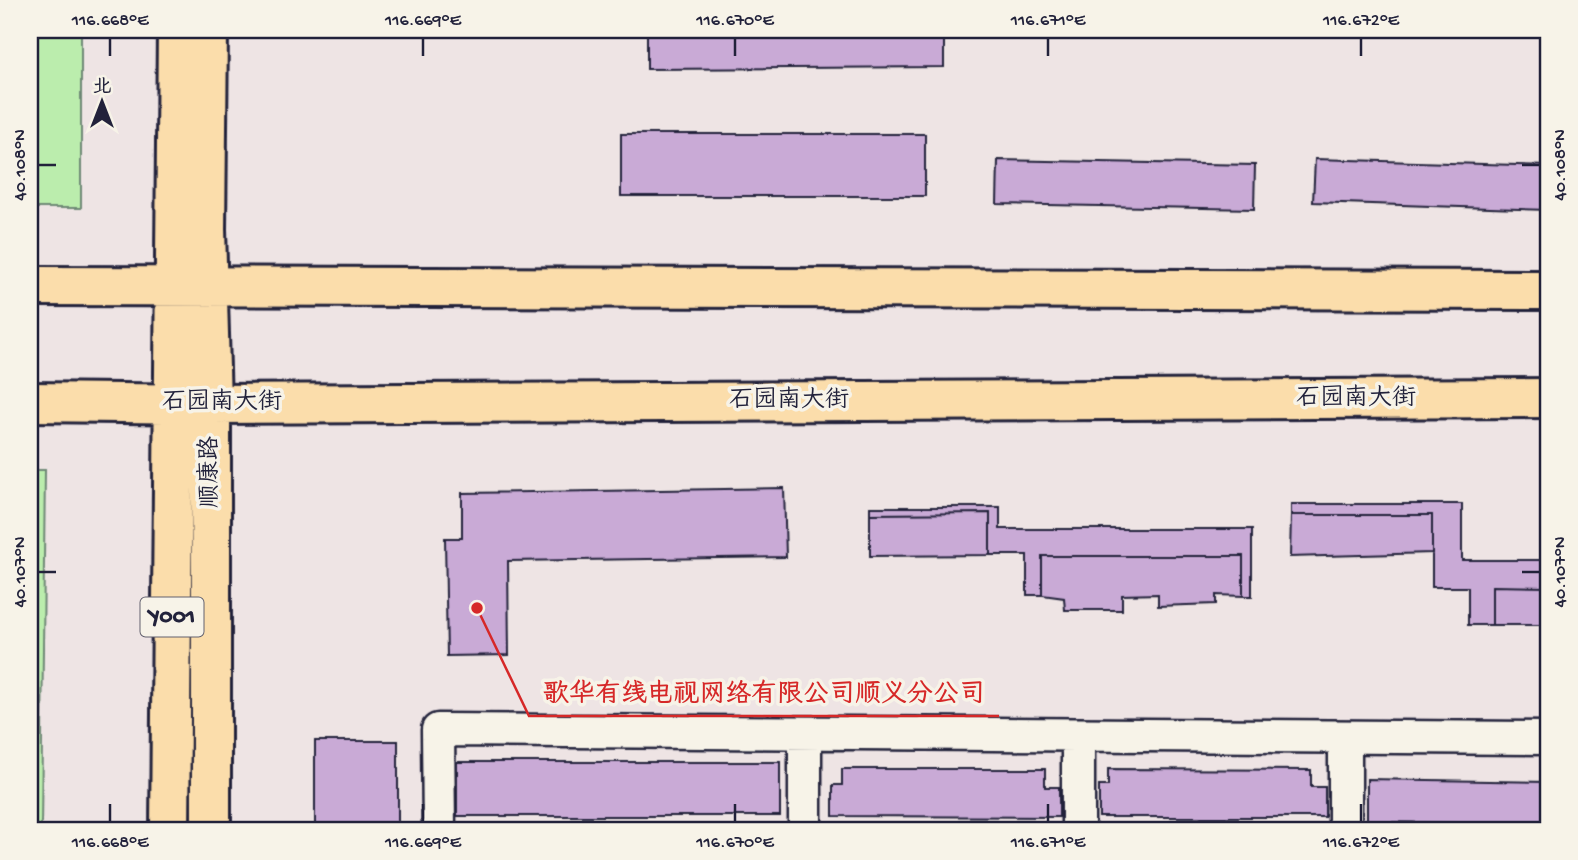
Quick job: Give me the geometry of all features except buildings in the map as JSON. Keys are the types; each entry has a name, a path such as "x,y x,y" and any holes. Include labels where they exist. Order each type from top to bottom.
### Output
{"main road":[{"name":"顺康路","path":"177,30 192,286 211,404 211,830"},
{"name":"顺康路","path":"170,830 173,404 192,286 206,229 208,30"},
{"path":"30,286 1548,290"},
{"name":"石园南大街","path":"30,402 211,404 1548,398"}],"lane":[{"path":"439,830 438,730 1548,738"},
{"path":"805,733 805,830"},
{"path":"1078,735 1078,830"},
{"path":"1345,737 1345,830"}],"green space":[{"path":"30,30 81,30 81,208 30,208"},
{"path":"30,470 45,470 41,830 30,830"}],"place":[{"name":"歌华有线电视网络有限公司顺义分公司","path":"477,608"}]}
